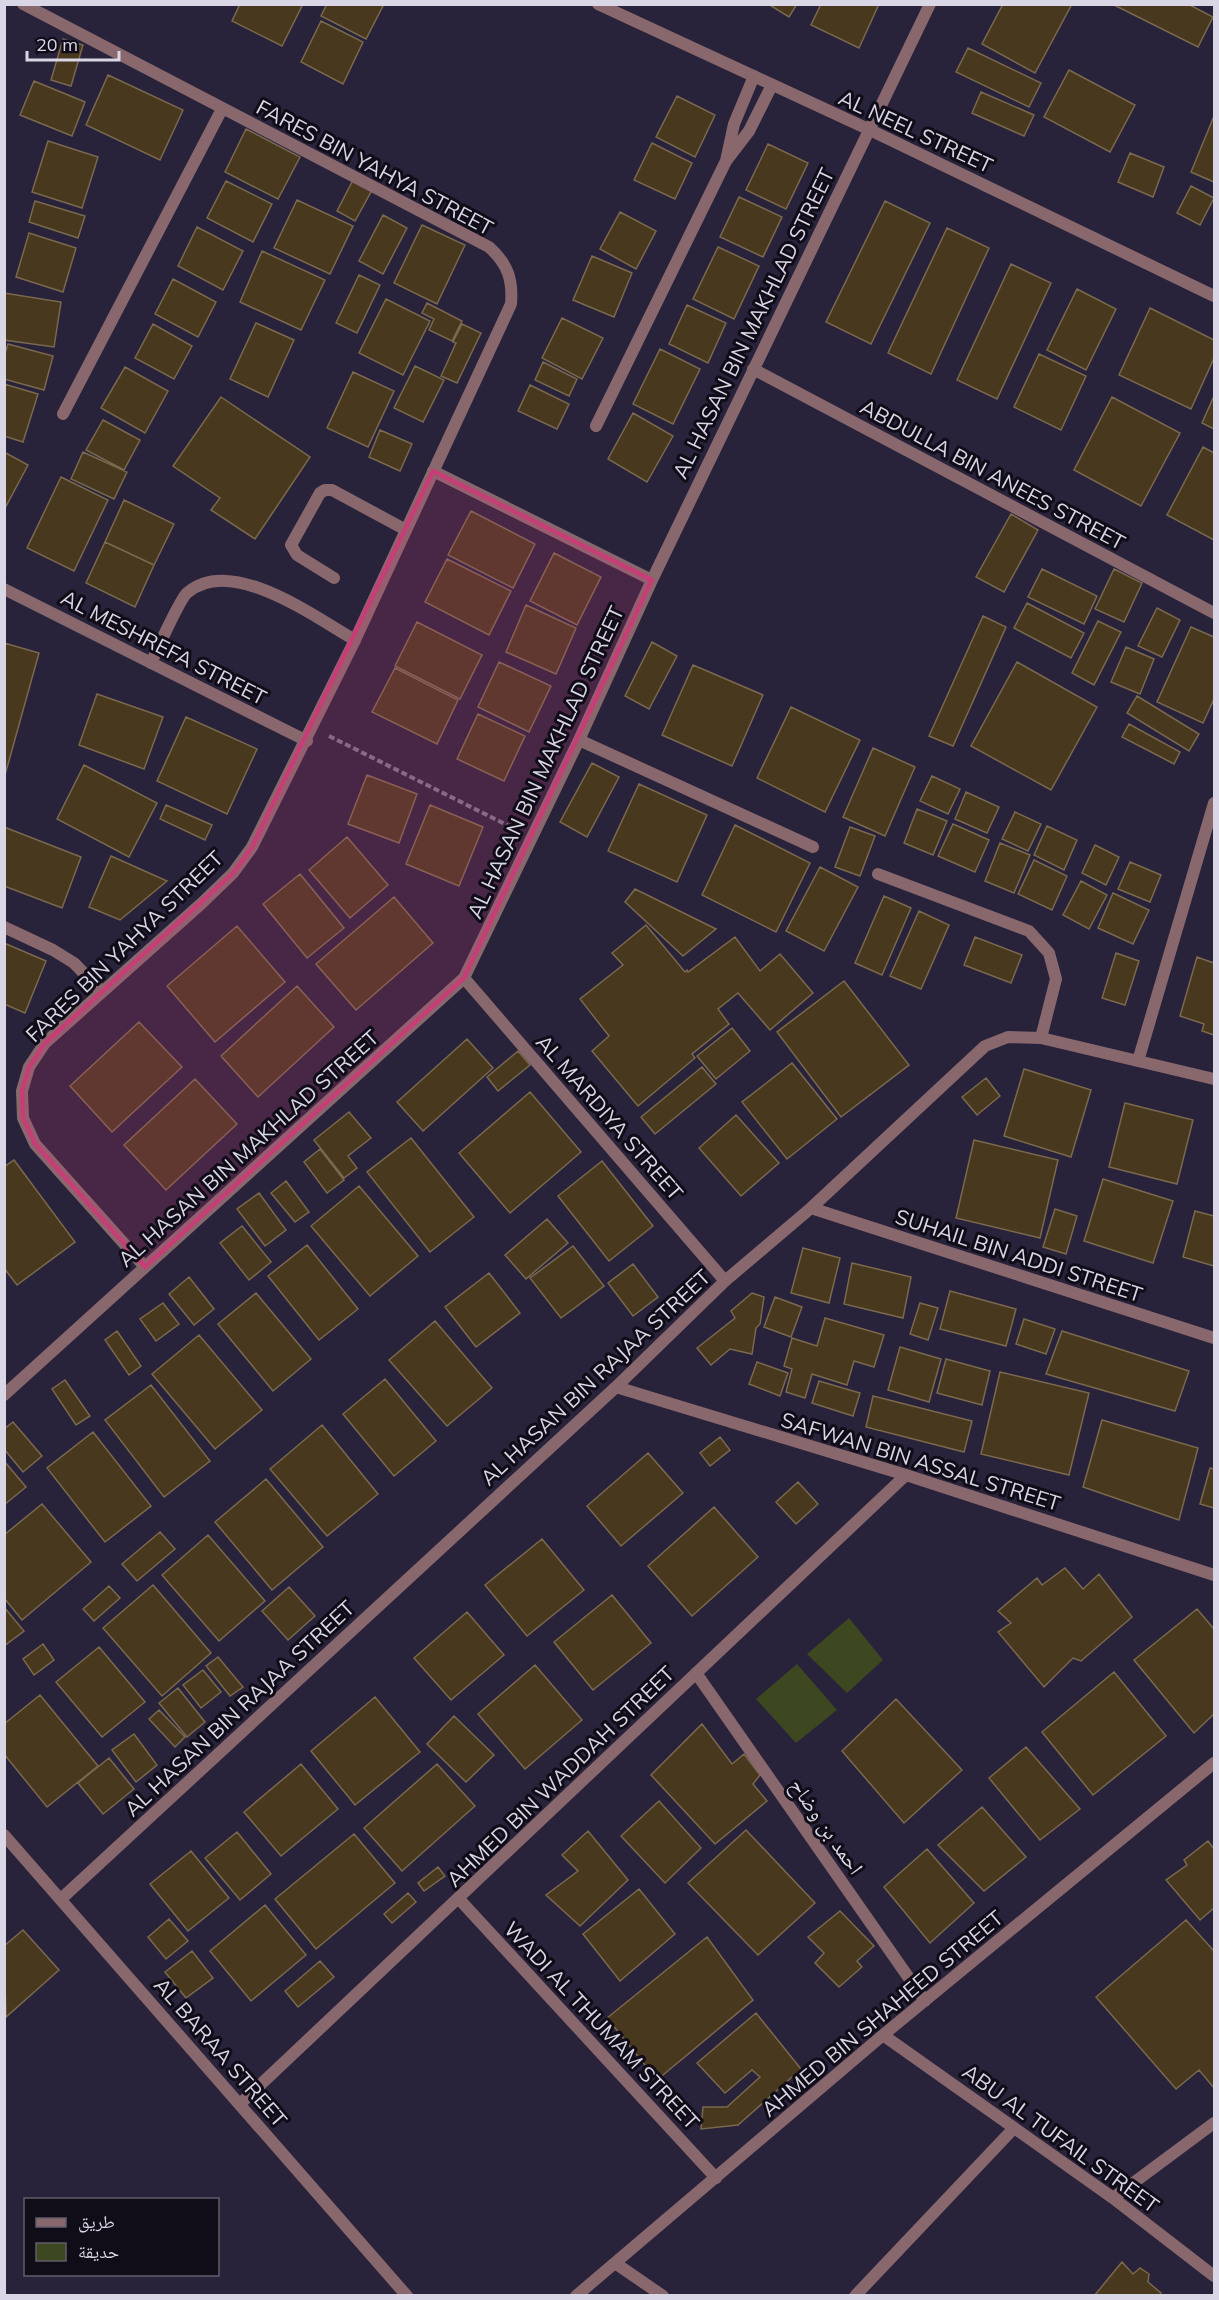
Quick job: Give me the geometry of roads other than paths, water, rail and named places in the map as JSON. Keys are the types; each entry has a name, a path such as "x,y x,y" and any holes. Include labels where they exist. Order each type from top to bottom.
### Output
{"street":[{"name":"FARES BIN YAHYA STREET","path":"23,4 489,247 501,258 509,272 513,288 511,304 356,640 252,847 233,873 202,903 45,1043 29,1067 22,1091 23,1118 36,1144 145,1267"},
{"name":"AL NEEL STREET","path":"598,4 868,129 1215,296"},
{"name":"AL HASAN BIN MAKHLAD STREET","path":"4,1395 464,978 928,5"},
{"path":"726,161 734,124 754,76"},
{"path":"596,426 726,161 749,131 772,85"},
{"path":"63,414 222,109"},
{"name":"ABDULLA BIN ANEES STREET","path":"753,369 1215,613"},
{"path":"433,471 652,580"},
{"path":"334,578 297,555 291,545 320,493 332,490 406,530"},
{"path":"151,663 186,593 210,581 238,581 273,593 356,640"},
{"name":"AL MESHREFA STREET","path":"4,589 307,741"},
{"path":"579,740 813,847"},
{"path":"1138,1061 1215,803"},
{"path":"878,874 1029,931 1049,953 1056,979 1041,1038"},
{"path":"4,927 54,950 74,963 101,992"},
{"name":"AL MARDIYA STREET","path":"464,978 725,1281"},
{"name":"AL HASAN BIN RAJAA STREET","path":"61,1899 616,1387 725,1281 811,1208 985,1046 1008,1037 1041,1038 1215,1079"},
{"name":"SUHAIL BIN ADDI STREET","path":"811,1208 1215,1338"},
{"name":"SAFWAN BIN ASSAL STREET","path":"616,1387 906,1475 1215,1575"},
{"name":"AHMED BIN WADDAH STREET","path":"240,2104 906,1475"},
{"name":"احمد بن وضاح","path":"696,1673 925,2001"},
{"name":"AHMED BIN SHAHEED STREET","path":"576,2295 884,2035 1215,1763"},
{"name":"AL BARAA STREET","path":"4,1835 407,2295"},
{"name":"WADI AL THUMAM STREET","path":"459,1899 716,2178"},
{"name":"ABU AL TUFAIL STREET","path":"884,2035 1113,2198 1215,2276"},
{"path":"1113,2198 1215,2123"},
{"path":"855,2295 1014,2128"},
{"path":"615,2263 663,2295"}]}
